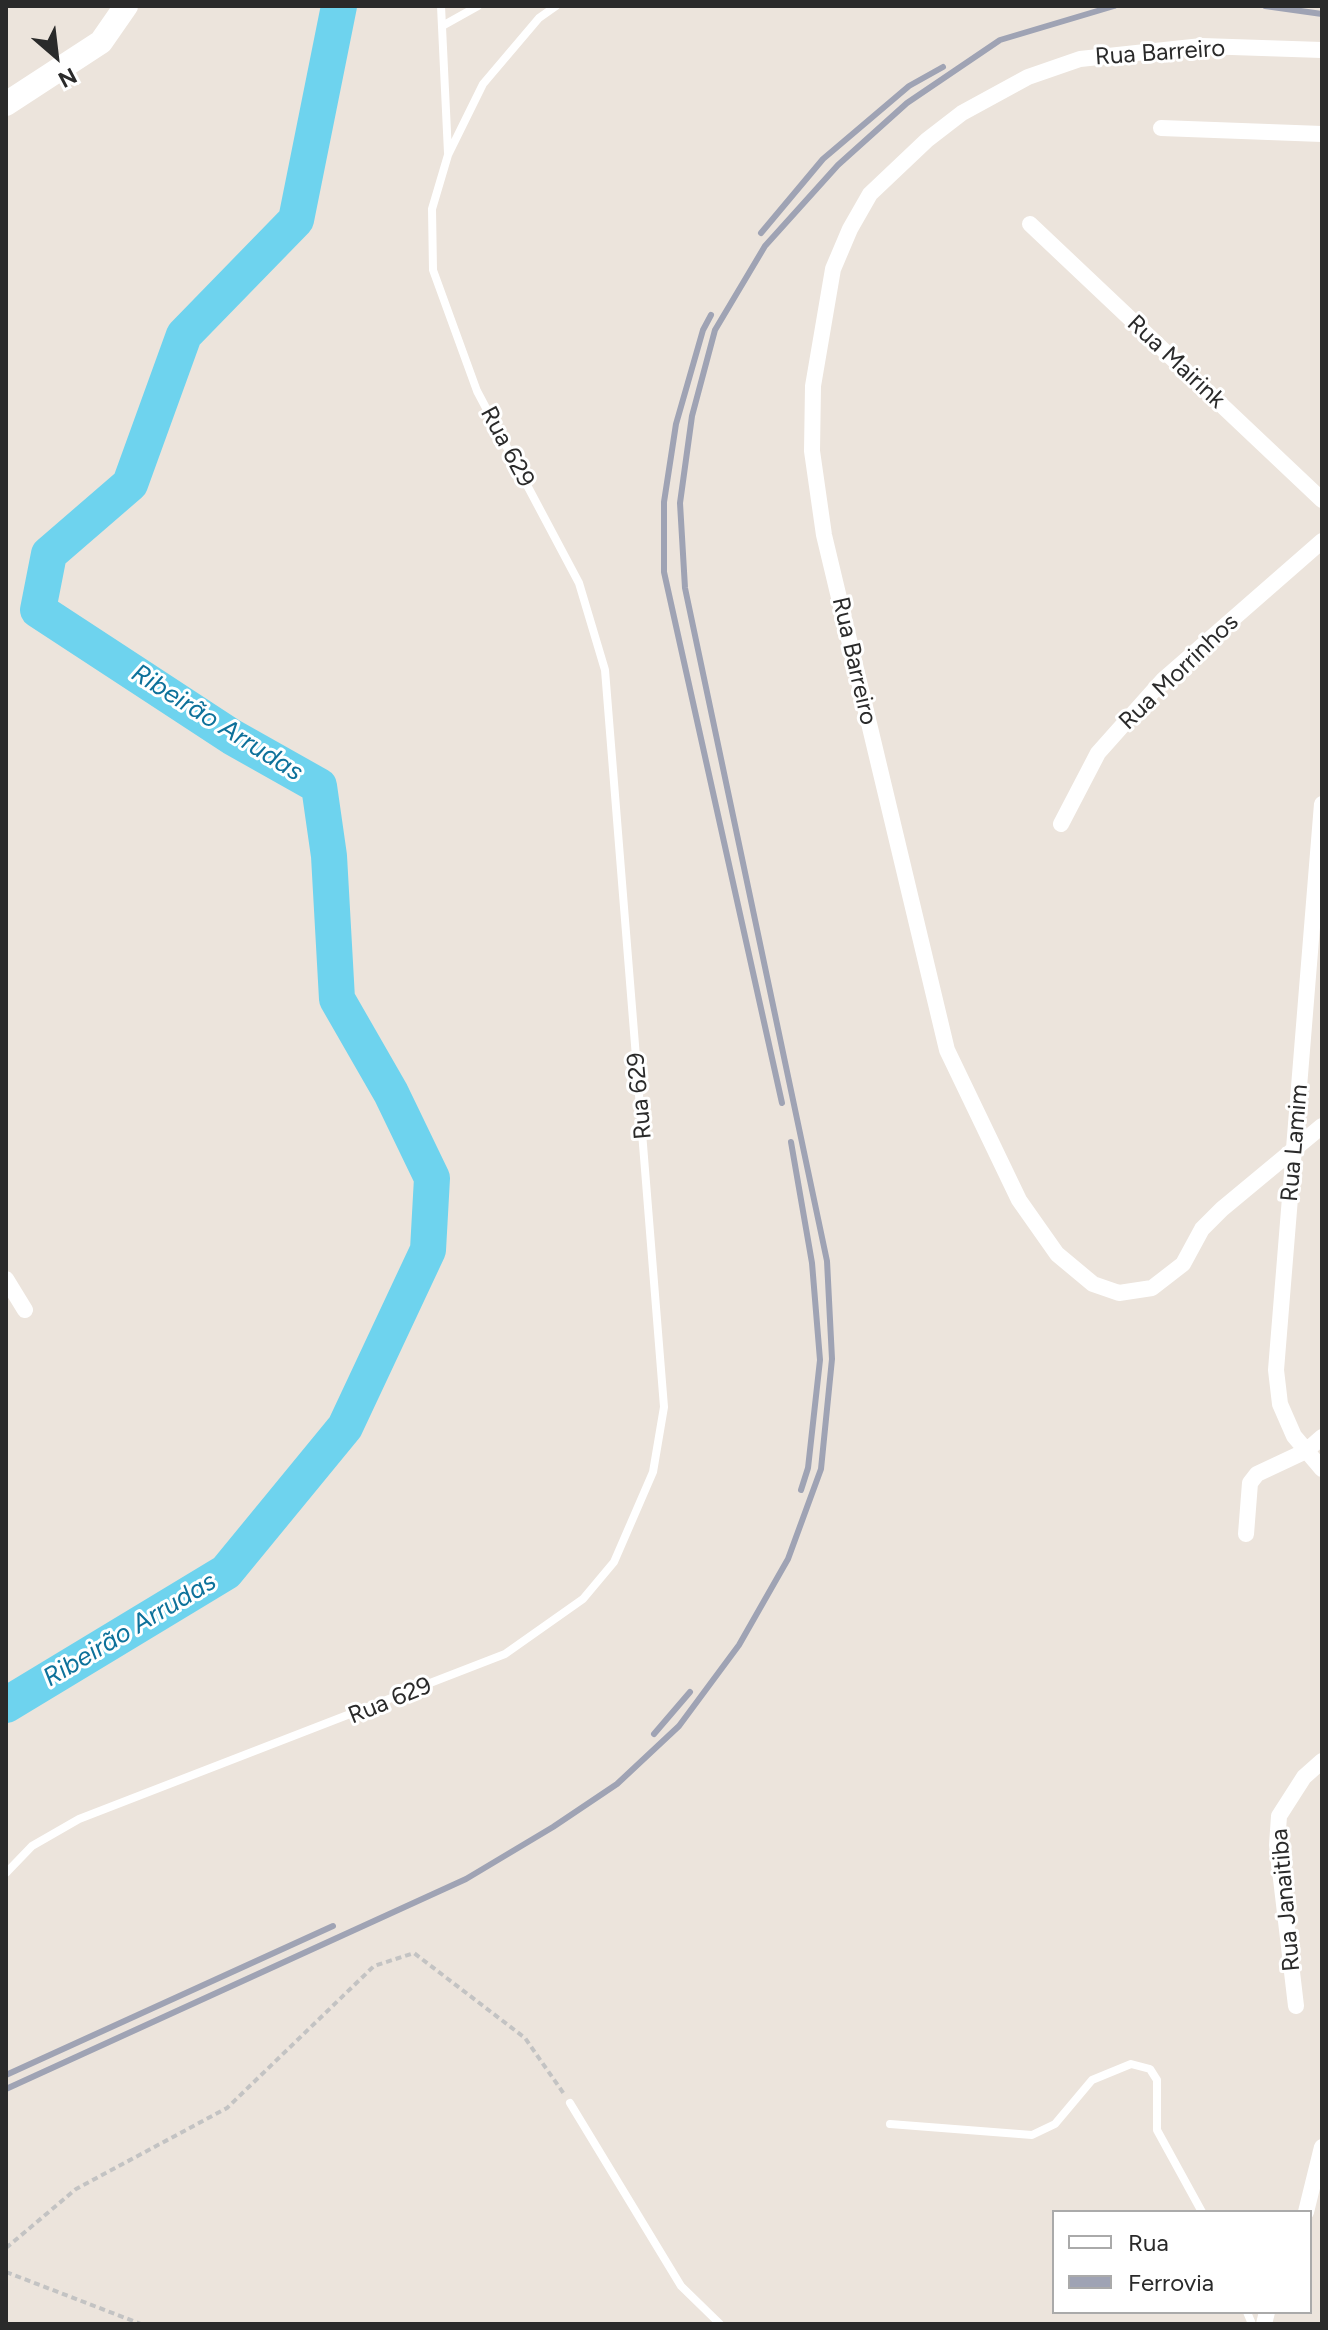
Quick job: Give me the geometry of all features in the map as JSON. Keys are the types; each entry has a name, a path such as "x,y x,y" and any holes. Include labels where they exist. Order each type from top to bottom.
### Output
{"street":[{"path":"6,104 101,42 126,6"},
{"name":"Rua Barreiro","path":"1322,50 1202,46 1080,59 1028,77 962,113 938,131 870,194 850,229 833,269 813,386 812,438 824,535 947,1050 1019,1200 1057,1254 1093,1284 1119,1293 1134,1293 1167,1279 1183,1264 1202,1229 1222,1209 1322,1126"},
{"path":"1161,128 1322,134"},
{"name":"Rua Mairink","path":"1030,224 1322,500"},
{"name":"Rua Morrinhos","path":"1061,824 1098,753 1163,680 1322,541"},
{"name":"Rua Lamim","path":"1322,804 1276,1370 1280,1404 1294,1436 1322,1469"},
{"path":"6,1279 25,1310"},
{"path":"1246,1534 1250,1483 1257,1474 1306,1451 1322,1437"},
{"name":"Rua Janaitiba","path":"1296,2006 1277,1845 1279,1816 1304,1777 1322,1761"},
{"path":"1306,2210 1322,2147"}],"lane":[{"path":"441,6 448,155"},
{"path":"444,25 478,6"},
{"name":"Rua 629","path":"6,1873 32,1846 79,1819 505,1654 583,1599 614,1562 653,1472 664,1407 605,670 579,583 477,391 433,270 432,209 448,155 483,84 539,18 556,6"},
{"path":"890,2124 1032,2135 1055,2124 1092,2080 1131,2064 1150,2069 1157,2080 1157,2130 1201,2210"},
{"path":"570,2103 681,2286 720,2324"}],"path":[{"path":"6,2248 76,2189 227,2108 374,1966 414,1953 525,2038 570,2103"},
{"path":"6,2272 141,2324"}],"waterway":[{"name":"Ribeirão Arrudas","path":"6,1705 226,1572 345,1427 428,1250 432,1178 391,1093 337,999 329,856 319,786 232,737 38,610 49,554 130,484 184,335 296,220 339,6"}],"railway":[{"path":"6,2089 466,1879 617,1784 679,1726 739,1645 788,1559 821,1469 832,1359 827,1261 685,588 680,503 692,416 715,330 765,246 838,165 907,103 1000,40 1114,6"},
{"path":"1265,6 1322,14"},
{"path":"761,233 823,159 909,86 943,67"},
{"path":"711,315 703,330 676,424 664,502 664,572 782,1103"},
{"path":"791,1142 812,1263 820,1360 808,1468 801,1490"},
{"path":"654,1734 690,1692"},
{"path":"6,2075 333,1926"}]}
